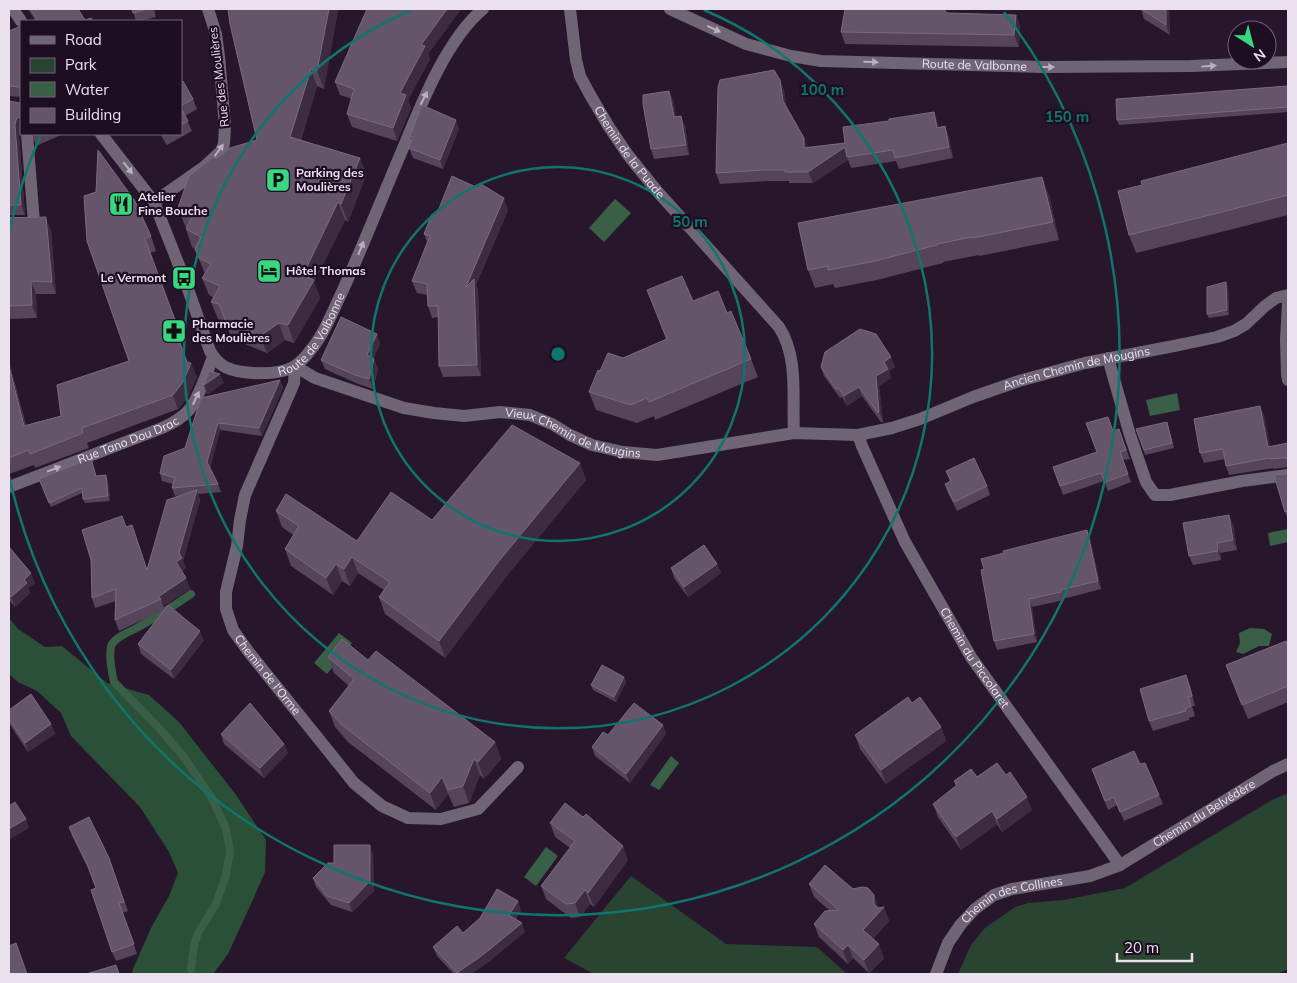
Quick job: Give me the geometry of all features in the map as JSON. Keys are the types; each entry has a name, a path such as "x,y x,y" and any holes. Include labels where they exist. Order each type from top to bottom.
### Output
{"street":[{"path":"12,9 20,20"},
{"name":"Rue des Moulières","path":"154,202 204,167 221,151 224,144 225,126 219,56 216,34 208,9"},
{"name":"Route de Valbonne","path":"214,357 226,368 253,373 278,372 295,366 309,353 322,334 354,266 419,109 442,62 459,34 483,9"},
{"name":"Chemin de la Puade","path":"570,9 576,60 580,76 609,127 628,155 657,191 785,336 792,364 794,433"},
{"name":"Route de Valbonne","path":"670,9 746,44 791,56 821,61 1042,67 1191,66 1288,62"},
{"path":"9,223 34,223 27,135"},
{"path":"102,135 154,202 210,351 214,357"},
{"name":"Ancien Chemin de Mougins","path":"858,435 892,428 920,419 973,397 1064,368 1234,332 1276,298 1288,295"},
{"path":"1288,303 1286,339 1288,380"},
{"name":"Rue Tano Dou Drac","path":"9,486 177,421 188,412 194,403 214,357"},
{"path":"1108,358 1130,435 1146,482 1155,495 1170,495 1288,475"},
{"name":"Vieux Chemin de Mougins","path":"295,366 315,378 404,408 464,416 500,412 530,415 592,445 623,452 657,455 794,433 858,435"},
{"name":"Chemin de l'Orme","path":"295,366 294,383 246,494 237,546 226,592 226,609 233,630 354,783 382,806 408,818 441,819 478,809 518,767"},
{"name":"Chemin du Piccolaret","path":"858,435 905,542 972,657 1120,865"},
{"name":"Chemin du Belvédère","path":"1120,865 1273,771 1288,764"},
{"name":"Chemin des Collines","path":"936,974 948,943 961,924 975,909 994,895 1012,889 1090,876 1120,865"}],"green space":[{"path":"1288,793 1288,969 1277,974 958,974 971,945 985,928 1015,907 1028,903 1064,900 1125,888 1272,800"},
{"path":"631,876 726,944 817,947 847,974 594,974 564,958"}],"shaded area":[{"path":"9,618 18,629 45,647 62,646 107,683 149,695 179,722 236,795 266,840 265,872 228,954 213,974 133,974 132,971 152,926 169,896 178,873 169,852 140,807 71,736 61,713 37,691 18,682 9,674"}],"water":[{"path":"615,199 631,213 604,242 589,228"},
{"path":"1177,393 1180,410 1150,416 1146,400"},
{"path":"1288,529 1288,542 1270,546 1268,533"},
{"path":"1250,628 1264,629 1272,634 1269,646 1259,646 1243,654 1236,652 1240,643 1239,633"},
{"path":"339,633 352,643 327,674 314,663"},
{"path":"671,756 679,763 659,790 650,785"},
{"path":"546,847 558,856 536,886 524,877"}],"building":[{"path":"30,9 78,9 85,20 34,20 37,19"},
{"path":"132,9 147,9 133,13"},
{"name":"Parking des Moulières","path":"228,9 329,9 317,71 311,69 290,137 360,158 341,204 338,202 303,275 314,280 288,325 279,323 260,336 226,322 219,304 211,302 220,286 202,278 211,264 199,258 195,249 201,237 186,229 193,215 178,208 189,176 213,157 216,159 230,148 257,140"},
{"path":"367,9 447,9 421,45 425,46 400,93 406,95 393,128 347,114 354,89 335,82"},
{"path":"845,9 944,9 947,13 1016,15 1014,35 841,32"},
{"path":"1141,9 1166,9 1166,25"},
{"path":"20,26 20,88 9,86 9,31"},
{"path":"774,70 780,80 783,101 804,138 804,148 845,143 843,127 889,121 889,119 934,112 937,128 945,126 949,147 895,158 893,150 847,157 845,147 808,172 764,170 716,173 718,87 720,80"},
{"path":"182,82 193,99 182,105"},
{"path":"1288,86 1288,107 1117,120 1116,99"},
{"path":"669,91 674,117 681,116 686,145 651,149 643,95"},
{"path":"9,101 20,103 20,117 16,120 15,125 21,205 9,205"},
{"path":"422,105 456,120 440,160 409,148 413,137 410,136"},
{"path":"182,110 188,121 182,124"},
{"path":"1288,143 1288,195 1129,235 1118,191 1142,185 1141,181"},
{"path":"98,150 135,201 151,236 145,239 178,328 175,329 187,362 191,363 183,382 173,395 82,428 83,433 30,454 28,450 9,458 9,366 24,426 61,416 57,385 129,361 87,241 84,196 96,192"},
{"path":"452,176 478,188 481,184 504,198 466,287 474,279 477,365 439,366 438,306 428,306 427,284 412,281 430,236 424,234 432,214 436,216"},
{"path":"1042,177 1053,222 937,244 871,262 828,270 828,266 808,270 798,223"},
{"path":"46,217 52,282 31,281 32,305 9,306 9,218"},
{"path":"682,276 693,301 718,291 727,313 731,311 751,359 649,402 647,398 631,405 589,392 598,370 600,371 608,353 623,358 667,339 647,290"},
{"path":"1226,282 1227,310 1207,314 1207,287"},
{"path":"341,317 377,334 367,355 374,359 369,379 321,360"},
{"path":"860,329 876,334 891,357 884,362 888,369 876,376 878,413 859,387 844,396 838,388 836,389 821,367 825,352"},
{"path":"209,371 220,374 204,385"},
{"path":"280,380 259,428 218,423 207,462 218,484 172,488 175,478 160,473 164,456 185,448 201,398"},
{"path":"1260,406 1268,447 1288,443 1288,459 1269,458 1226,466 1223,449 1200,453 1194,419"},
{"path":"1108,417 1113,431 1119,429 1126,450 1120,452 1128,474 1105,482 1101,473 1060,486 1053,467 1097,452 1086,423"},
{"path":"1167,422 1172,443 1144,450 1136,429"},
{"path":"512,425 580,463 499,561 439,641 379,597 390,582 352,557 344,569 336,564 326,578 285,549 299,526 276,511 286,494 357,541 391,492 432,520"},
{"path":"91,458 96,476 106,475 108,496 83,499 82,488 49,503 39,479"},
{"path":"974,458 987,486 954,502 945,484 951,481 946,471"},
{"path":"1288,472 1288,511 1285,512 1274,475 1286,474"},
{"path":"197,490 179,553 182,558 176,562 186,578 158,597 161,599 115,620 116,589 92,598 91,560 82,530 122,516 126,527 132,525 147,570 167,500"},
{"path":"1229,515 1233,540 1217,543 1218,551 1189,556 1183,523"},
{"path":"1087,530 1098,581 1029,599 1034,634 994,641 981,570 984,569 981,559 1004,553 1003,551"},
{"path":"704,545 717,564 684,587 671,568"},
{"path":"9,547 31,573 24,580 27,583 11,597 9,595"},
{"path":"168,605 200,631 171,670 138,644"},
{"path":"342,639 368,660 376,651 495,742 478,762 474,759 463,786 448,790 442,777 430,793 342,725 329,711 354,679 328,657"},
{"path":"1286,641 1288,647 1288,686 1242,705 1226,665"},
{"path":"602,665 624,677 614,697 591,685"},
{"path":"1186,675 1192,696 1188,697 1191,706 1185,709 1186,711 1149,721 1140,689"},
{"path":"31,694 51,724 25,743 9,719 9,710"},
{"path":"908,697 912,703 920,697 941,727 881,770 855,735"},
{"path":"250,703 284,744 260,768 221,734"},
{"path":"634,703 663,725 626,774 592,747 603,732 608,735"},
{"path":"1134,751 1140,764 1145,763 1159,795 1120,812 1114,797 1105,801 1092,769"},
{"path":"997,763 1006,775 1010,772 1027,797 997,819 992,811 956,837 933,804 957,785 954,781 971,769 977,777"},
{"path":"15,802 26,819 9,829 9,806"},
{"path":"565,803 583,817 586,814 623,846 588,893 585,890 575,903 566,904 541,886 575,841 550,823"},
{"path":"89,817 109,858 124,902 119,903 134,944 112,952 91,890 96,888 69,827"},
{"path":"334,845 370,845 370,881 349,903 327,896 313,878 328,863 334,863"},
{"path":"825,865 853,889 868,888 874,895 874,904 878,908 884,907 863,930 879,944 864,960 848,945 843,950 814,924 825,911 839,910 809,884"},
{"path":"497,889 518,901 509,915 522,923 457,973 433,947 457,926 463,933 480,918"},
{"path":"16,943 27,974 9,974 9,946"},
{"path":"116,965 119,974 86,974"}],"waterway":[{"path":"191,594 118,638 112,644 110,652 114,682 183,756 212,798 226,829 230,851 226,875 216,904 198,933 194,945 191,969"}],"place":[{"name":"Parking des Moulières","path":"278,180"},
{"name":"Atelier Fine Bouche","path":"121,204"},
{"name":"Hôtel Thomas","path":"269,271"},
{"name":"Le Vermont","path":"184,278"},
{"name":"Pharmacie des Moulières","path":"174,331"}]}
